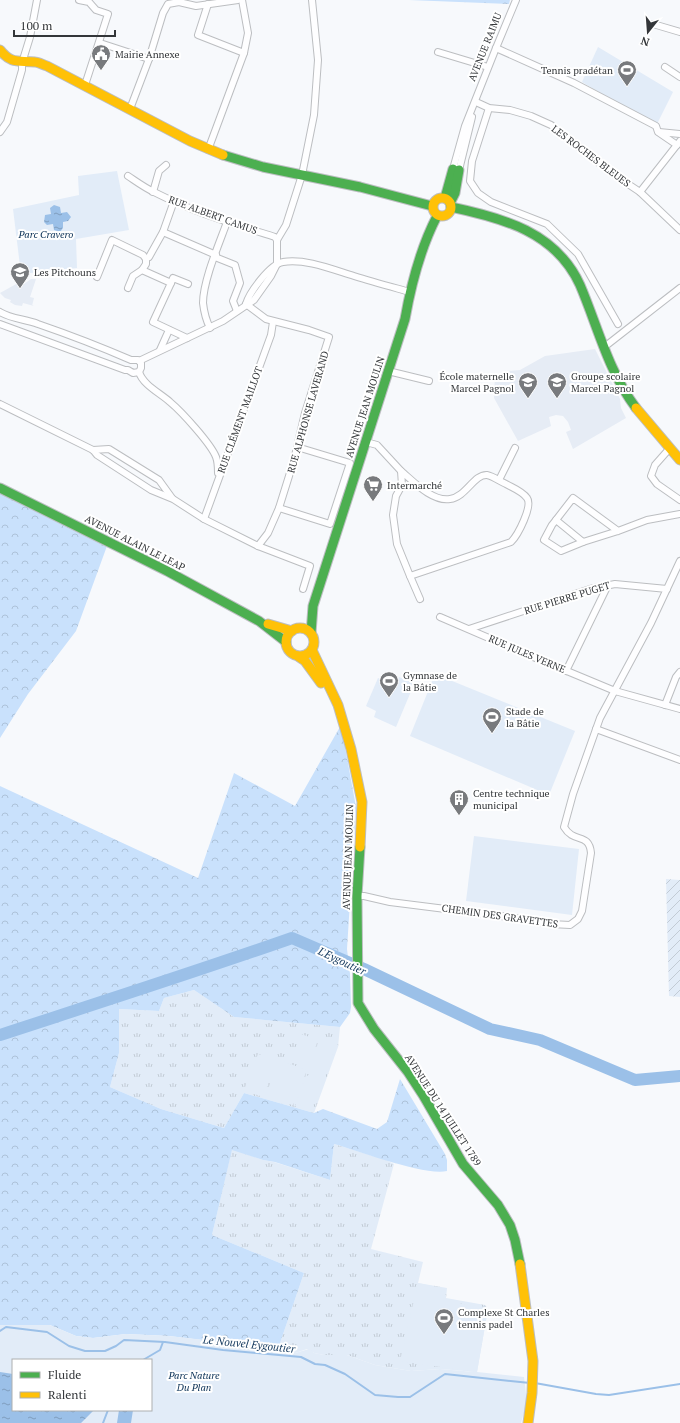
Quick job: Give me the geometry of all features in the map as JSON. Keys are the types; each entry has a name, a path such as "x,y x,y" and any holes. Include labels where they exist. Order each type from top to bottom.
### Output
{"street":[{"path":"0,132 7,122 22,70 22,63 30,37 37,0"},
{"path":"79,0 89,2 96,10 108,14 100,43 85,86"},
{"path":"130,109 149,60 163,13 168,4 179,2 196,6 238,0"},
{"path":"208,150 244,53 248,33 242,0"},
{"path":"277,264 277,240 286,226 302,175 314,115 318,60 312,0"},
{"name":"AVENUE RAIMU","path":"449,203 455,192 456,169 476,102 488,67 516,0"},
{"path":"208,4 198,35 244,53"},
{"path":"653,24 680,32"},
{"path":"100,43 149,60"},
{"path":"496,48 581,86 656,126 658,132 679,143 640,192"},
{"path":"0,50 11,60 22,63 36,62 47,66 208,150 243,162 360,187 432,206"},
{"path":"438,52 488,67"},
{"path":"664,67 680,77"},
{"name":"LES ROCHES BLEUES","path":"476,102 489,108 510,110 531,116 551,125 613,174 640,192 680,230"},
{"path":"489,108 472,161 470,181 478,193 491,202 546,224 578,254 618,324"},
{"path":"658,132 680,134"},
{"path":"153,192 159,171 166,165"},
{"name":"RUE ALBERT CAMUS","path":"128,176 153,192 227,222 275,237 277,240"},
{"path":"449,203 450,210 446,215 437,216 433,212 432,206 437,199 507,220 540,238 566,262 576,276 603,348 618,381 646,422 680,460"},
{"path":"128,288 133,276 142,270 146,264 163,232 174,201"},
{"name":"AVENUE JEAN MOULIN","path":"311,633 313,606 405,319 410,292 431,228 437,216"},
{"path":"210,328 205,317 205,289 227,222"},
{"path":"163,232 235,265 240,283 233,301 237,311"},
{"path":"97,277 112,240 148,258"},
{"path":"0,312 10,317 28,320 57,330 132,360 136,359 140,361 160,350 210,328 237,311 246,304 248,296 268,270 282,262 312,264 410,292"},
{"path":"142,270 171,283"},
{"path":"187,338 153,322 173,278 188,284"},
{"path":"603,348 680,288"},
{"name":"RUE ALPHONSE LAVERAND","path":"246,304 266,319 273,322 309,330 329,337 305,413 297,446 278,508 268,533 258,546"},
{"name":"RUE CLÉMENT MAILLOT","path":"204,519 270,340 273,322"},
{"path":"0,324 118,368 128,370 133,374 142,368 140,361"},
{"path":"160,350 170,330"},
{"path":"128,370 128,363 132,360"},
{"path":"388,371 428,382"},
{"path":"138,372 145,382 172,403 205,440 216,456 218,478"},
{"path":"0,404 92,450 97,455 151,490 173,499 204,519 258,546 310,566 303,589"},
{"path":"646,422 680,452"},
{"path":"366,442 377,445 401,471 437,498 450,500 461,495 479,477 487,475 523,494 528,499 529,506 516,536 511,542 410,576"},
{"path":"278,508 330,524 350,464 297,446"},
{"path":"499,480 515,448"},
{"path":"670,448 655,465 651,476 657,484 680,500"},
{"path":"92,450 109,450 128,461 159,480 173,499"},
{"path":"401,471 402,485 396,496 393,515 397,544 420,598"},
{"name":"AVENUE ALAIN LE LEAP","path":"0,488 167,571 259,621 286,642"},
{"path":"618,531 573,498 552,524 544,540 561,551 583,542 618,531 647,520 680,514"},
{"path":"556,520 583,542"},
{"name":"CHEMIN DES GRAVETTES","path":"357,896 364,896 390,902 551,924 570,925 578,919 582,912 591,853 590,845 587,841 568,834 564,827 573,794 600,718 651,623 680,562"},
{"name":"RUE PIERRE PUGET","path":"469,629 590,589 615,584 667,589"},
{"path":"566,671 608,586"},
{"name":"AVENUE JEAN MOULIN","path":"295,629 313,606"},
{"name":"RUE JULES VERNE","path":"440,617 615,691 680,709"},
{"name":"AVENUE ALAIN LE LEAP","path":"259,621 295,629"},
{"path":"295,629 305,629 311,633 314,640 312,650 306,655 299,657 290,652 286,647 287,636 295,629"},
{"name":"AVENUE JEAN MOULIN","path":"312,650 318,666 334,696 342,718 361,794 362,802 357,896 357,974"},
{"name":"AVENUE JEAN MOULIN","path":"299,657 305,661 315,673 342,718"},
{"path":"666,705 676,677 680,672"},
{"path":"596,729 680,760"},
{"name":"AVENUE DU 14 JUILLET 1789","path":"357,974 358,1003 374,1029 408,1072 463,1164 498,1204 510,1225 515,1240 520,1265 533,1361 532,1393 528,1423"}],"shaded area":[{"name":"Les Pitchouns","path":"31,279 36,279 30,297 34,298 32,305 23,303 22,306 15,305 10,302 11,300 5,298 0,293 18,283 24,284"},
{"name":"Groupe scolaire Marcel Pagnol","path":"595,349 620,399 621,408 626,418 573,449 566,432 571,430 568,422 563,416 556,415 549,417 551,426 518,441 494,398 495,375 507,371 520,370 545,356"}],"green space":[{"path":"409,0 510,0 509,4"},
{"name":"Tennis pradétan","path":"598,47 673,92 656,126 582,82"},
{"name":"Parc Cravero","path":"117,171 129,230 76,239 77,268 21,274 13,209 79,195 78,176"},
{"path":"0,493 107,546 76,631 28,694 0,738"},
{"name":"Stade de la Bâtie","path":"435,674 575,731 549,795 410,736"},
{"name":"Gymnase de la Bâtie","path":"399,677 413,683 412,689 396,727 374,717 376,711 366,706 378,678 388,682 390,679 396,682"},
{"path":"341,725 356,807 347,949 350,974 350,1013 340,1027 234,1017 194,990 164,998 159,1011 119,1009 119,1053 110,1087 161,1109 224,1128 244,1093 314,1113 323,1109 377,1129 387,1122 400,1079 445,1154 447,1160 447,1171 437,1172 423,1170 391,1162 334,1144 330,1180 232,1150 212,1235 304,1273 278,1349 169,1336 126,1334 93,1338 76,1336 50,1325 0,1325 0,786 198,878 234,773 295,806"},
{"path":"474,836 579,849 572,915 466,901"},
{"path":"666,879 680,880 680,997 669,996"},
{"path":"194,990 234,1017 340,1027 338,1047 314,1113 244,1093 224,1128 161,1109 110,1087 119,1053 119,1009 159,1011 164,998"},
{"path":"301,1034 318,1040 308,1066 291,1060"},
{"path":"319,1040 336,1046 325,1077 308,1071"},
{"path":"258,1054 277,1060 263,1097 244,1090"},
{"path":"279,1060 307,1070 293,1105 265,1097"},
{"path":"306,1075 323,1081 311,1111 295,1106"},
{"path":"334,1144 386,1160 394,1164 371,1249 423,1262 418,1283 447,1288 446,1298 485,1305 488,1309 477,1372 440,1369 411,1371 375,1365 347,1355 324,1355 314,1353 307,1349 295,1353 278,1349 304,1273 212,1235 232,1149 330,1180"},
{"name":"Parc Nature Du Plan","path":"418,1283 442,1288 440,1299 488,1309 477,1372 524,1377 527,1402 521,1423 0,1423 0,1325 50,1325 76,1336 93,1338 126,1334 169,1336 258,1346 295,1353 309,1349 314,1353 324,1355 347,1355 375,1365 411,1371 440,1369 475,1372 400,1361"}],"water":[{"path":"54,205 60,207 61,213 67,212 71,217 68,221 63,222 63,228 60,232 54,230 53,224 47,225 44,222 45,215 51,214 50,208"},
{"path":"0,1372 12,1374 12,1411 93,1411 81,1423 0,1423"},
{"path":"119,1411 133,1411 131,1423 117,1423"}],"waterway":[{"name":"L'Eygoutier","path":"0,1035 292,938 364,969 490,1029 540,1040 635,1080 680,1076"},
{"name":"Le Nouvel Eygoutier","path":"0,1331 6,1327 47,1332 69,1346 85,1351 105,1351 124,1340 165,1342 223,1350 301,1357 315,1364 325,1365 345,1374 375,1395 410,1397 445,1374 530,1383"},
{"path":"145,1359 160,1350 163,1342"},
{"name":"Le Nouvel Eygoutier","path":"535,1383 609,1395 680,1384"},
{"path":"103,1423 108,1411"}],"traffic: fast":[{"path":"223,155 263,167 360,187 432,206"},
{"path":"445,198 453,169"},
{"path":"450,203 455,193 459,170"},
{"path":"451,207 490,216 526,230 557,252 570,267 580,285 611,364 626,394 636,408"},
{"path":"311,633 313,606 405,319 417,266 426,240 437,216"},
{"path":"0,488 167,571 259,621 286,642"},
{"path":"360,847 357,896 358,1003 374,1029 408,1072 463,1164 498,1205 510,1225 520,1264"}],"traffic: slow":[{"path":"0,50 4,55 12,60 36,62 47,66 190,141 223,155"},
{"path":"438,198 446,198 451,203 451,207 449,214 446,216 438,216 433,211 433,203 438,198"},
{"path":"636,408 680,460"},
{"path":"268,624 292,631"},
{"path":"300,628 310,632 314,642 310,652 300,656 290,652 286,642 290,632 300,628"},
{"path":"312,650 338,705 351,749 362,802 360,847"},
{"path":"299,657 305,661 321,683"},
{"path":"520,1264 533,1361 532,1393 528,1423"}],"place":[{"name":"Mairie Annexe","path":"101,71"},
{"name":"Tennis pradétan","path":"627,87"},
{"name":"Les Pitchouns","path":"20,289"},
{"name":"École maternelle Marcel Pagnol","path":"528,399"},
{"name":"Groupe scolaire Marcel Pagnol","path":"557,399"},
{"name":"Intermarché","path":"373,502"},
{"name":"Gymnase de la Bâtie","path":"389,698"},
{"name":"Stade de la Bâtie","path":"492,734"},
{"name":"Centre technique municipal","path":"459,816"},
{"name":"Complexe St Charles tennis padel","path":"444,1335"}]}
